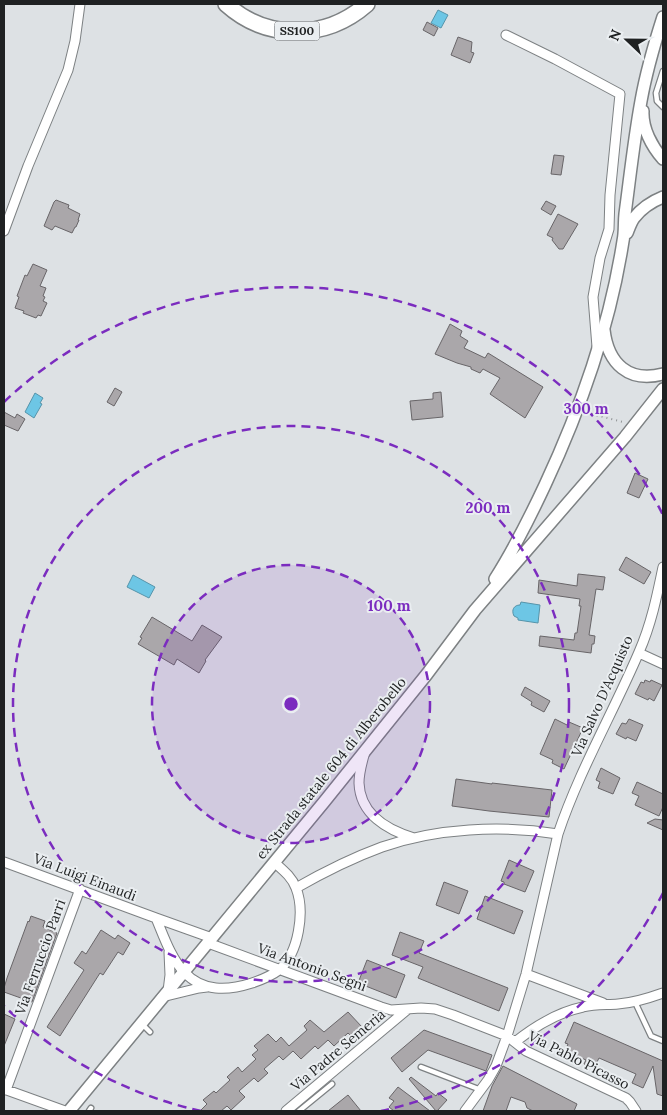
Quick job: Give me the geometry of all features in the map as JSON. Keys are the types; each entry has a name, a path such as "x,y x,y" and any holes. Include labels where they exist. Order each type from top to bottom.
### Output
{"highway":[{"name":"SS100","path":"226,4 254,22 273,29 296,31 310,31 335,24 357,13 367,4"}],"main road":[{"name":"ex Strada statale 604 di Alberobello","path":"476,610 504,564 533,510 558,457 578,410 597,350 609,308 624,239 625,217 641,102 648,67 663,17"},
{"name":"ex Strada statale 604 di Alberobello","path":"648,67 644,88 643,115 647,133 652,144 663,159"},
{"path":"624,239 634,218 643,209 663,197"},
{"path":"604,326 608,349 615,363 630,373 642,376 663,374"},
{"name":"ex Strada statale 604 di Alberobello","path":"69,1111 366,750 476,610 633,427 663,389"}],"street":[{"path":"4,232 28,166 66,76 75,41 80,4"},
{"path":"506,34 620,94 610,195 609,229 600,258 592,298 597,350"},
{"name":"Via Salvo D'Acquisto","path":"465,1111 496,1066 507,1036 526,974 558,834 587,763 639,653 654,610 663,567"},
{"path":"639,653 663,664"},
{"path":"366,750 360,769 359,784 366,808 378,821 387,827 398,833 416,838"},
{"path":"296,888 324,872 384,846 435,834 503,829 558,834"},
{"name":"Via Luigi Einaudi","path":"4,862 156,918 210,941"},
{"path":"156,918 169,949 184,972 203,985 226,989 267,977 279,970 288,958 299,931 300,918 296,888 289,875 274,862"},
{"name":"Via Ferruccio Parri","path":"5,1089 80,889"},
{"name":"Via Antonio Segni","path":"210,941 279,970 391,1010 435,1009 507,1036"},
{"path":"169,949 170,975 165,994 210,987"},
{"path":"526,974 607,1005"},
{"path":"515,1042 558,1016 583,1007 635,1002 663,993"},
{"name":"Via Padre Semeria","path":"286,1111 408,1009"},
{"name":"Via Pablo Picasso","path":"507,1036 526,1051 619,1094 630,1102 636,1111"},
{"path":"5,1089 65,1111"}],"lane":[{"path":"663,71 656,93 657,101 663,107"},
{"path":"635,1002 651,1036 663,1041"},
{"path":"141,1024 150,1032"},
{"path":"421,1067 481,1090"},
{"path":"299,1111 332,1084"}],"path":[{"path":"578,410 633,427"}],"water":[{"path":"438,10 448,15 441,28 431,23"},
{"path":"35,393 43,398 40,403 42,404 34,418 25,412"},
{"path":"133,575 155,587 149,598 127,587"},
{"path":"521,602 540,605 538,623 518,620 514,616 514,608 520,605"}],"building":[{"path":"427,22 438,28 434,36 423,30"},
{"path":"458,37 472,42 471,52 474,53 470,63 451,55"},
{"path":"554,155 564,156 561,175 551,174"},
{"path":"56,200 69,205 68,208 80,214 72,233 55,226 52,230 44,226"},
{"path":"546,201 556,206 551,215 541,209"},
{"path":"558,214 578,224 563,249 559,249 552,240 553,238 547,235"},
{"path":"33,264 47,270 40,286 46,288 43,301 47,303 41,316 38,315 36,318 15,308 19,297 17,296 25,275 27,276"},
{"path":"450,324 462,331 460,336 468,341 464,348 485,358 488,353 543,387 525,418 490,394 500,378 483,369 480,373 471,369 471,367 435,354"},
{"path":"115,388 122,392 114,406 107,402"},
{"path":"441,392 443,417 412,420 410,401 433,399 433,393"},
{"path":"4,412 15,418 17,414 25,419 18,431 4,425"},
{"path":"635,473 648,479 639,498 627,493"},
{"path":"626,557 651,572 644,584 619,570"},
{"path":"578,574 605,577 603,590 596,589 589,635 595,636 591,653 539,646 540,636 574,640 575,633 577,633 581,606 579,606 580,599 538,593 539,580 577,586"},
{"path":"152,617 192,641 202,625 222,637 205,660 199,673 177,659 174,665 138,644"},
{"path":"645,680 650,682 651,680 662,685 654,701 635,694 641,682 644,683"},
{"path":"525,687 550,701 544,712 531,705 532,702 521,695"},
{"path":"555,719 567,725 569,722 583,728 564,769 552,763 553,760 540,754"},
{"path":"629,719 643,725 636,741 616,734 622,723 626,724"},
{"path":"601,768 620,778 613,794 598,788 600,782 596,780"},
{"path":"456,779 552,790 549,817 452,806"},
{"path":"637,782 663,794 663,807 659,816 635,805 639,796 632,793"},
{"path":"655,819 663,820 663,830 647,823"},
{"path":"509,860 534,871 525,892 501,881"},
{"path":"444,882 468,891 459,914 436,905"},
{"path":"485,896 523,911 514,934 477,919"},
{"path":"31,916 45,921 43,927 57,933 32,1002 4,992 7,978"},
{"path":"101,930 115,939 118,935 130,943 123,955 118,952 103,975 100,973 60,1036 47,1027 84,970 74,963 82,951 86,954"},
{"path":"400,932 424,941 419,953 508,988 499,1011 418,978 423,967 392,955"},
{"path":"367,960 405,975 396,998 358,983"},
{"path":"348,1012 362,1027 351,1036 348,1033 334,1046 328,1040 318,1049 315,1046 301,1059 293,1051 283,1060 279,1056 264,1069 268,1073 258,1082 254,1078 239,1091 245,1097 231,1110 227,1106 221,1111 200,1111 207,1104 203,1100 214,1091 216,1093 230,1080 227,1077 238,1067 242,1072 256,1059 252,1055 258,1050 254,1046 268,1034 276,1042 281,1037 289,1046 307,1030 304,1026 310,1020 324,1032"},
{"path":"4,1014 15,1019 4,1046"},
{"path":"574,1022 663,1061 663,1096 657,1094 653,1066 643,1088 632,1083 636,1074 599,1058 594,1068 584,1064 586,1060 565,1051 568,1044 565,1043"},
{"path":"424,1030 492,1055 486,1071 428,1050 402,1072 391,1058"},
{"path":"503,1066 577,1104 574,1111 533,1111 527,1108 525,1102 511,1097 506,1111 483,1111 492,1086"},
{"path":"411,1077 436,1096 438,1093 447,1100 437,1111 409,1079"},
{"path":"398,1087 430,1111 394,1111 389,1107 394,1101 389,1098"},
{"path":"348,1095 361,1111 328,1111"}]}
